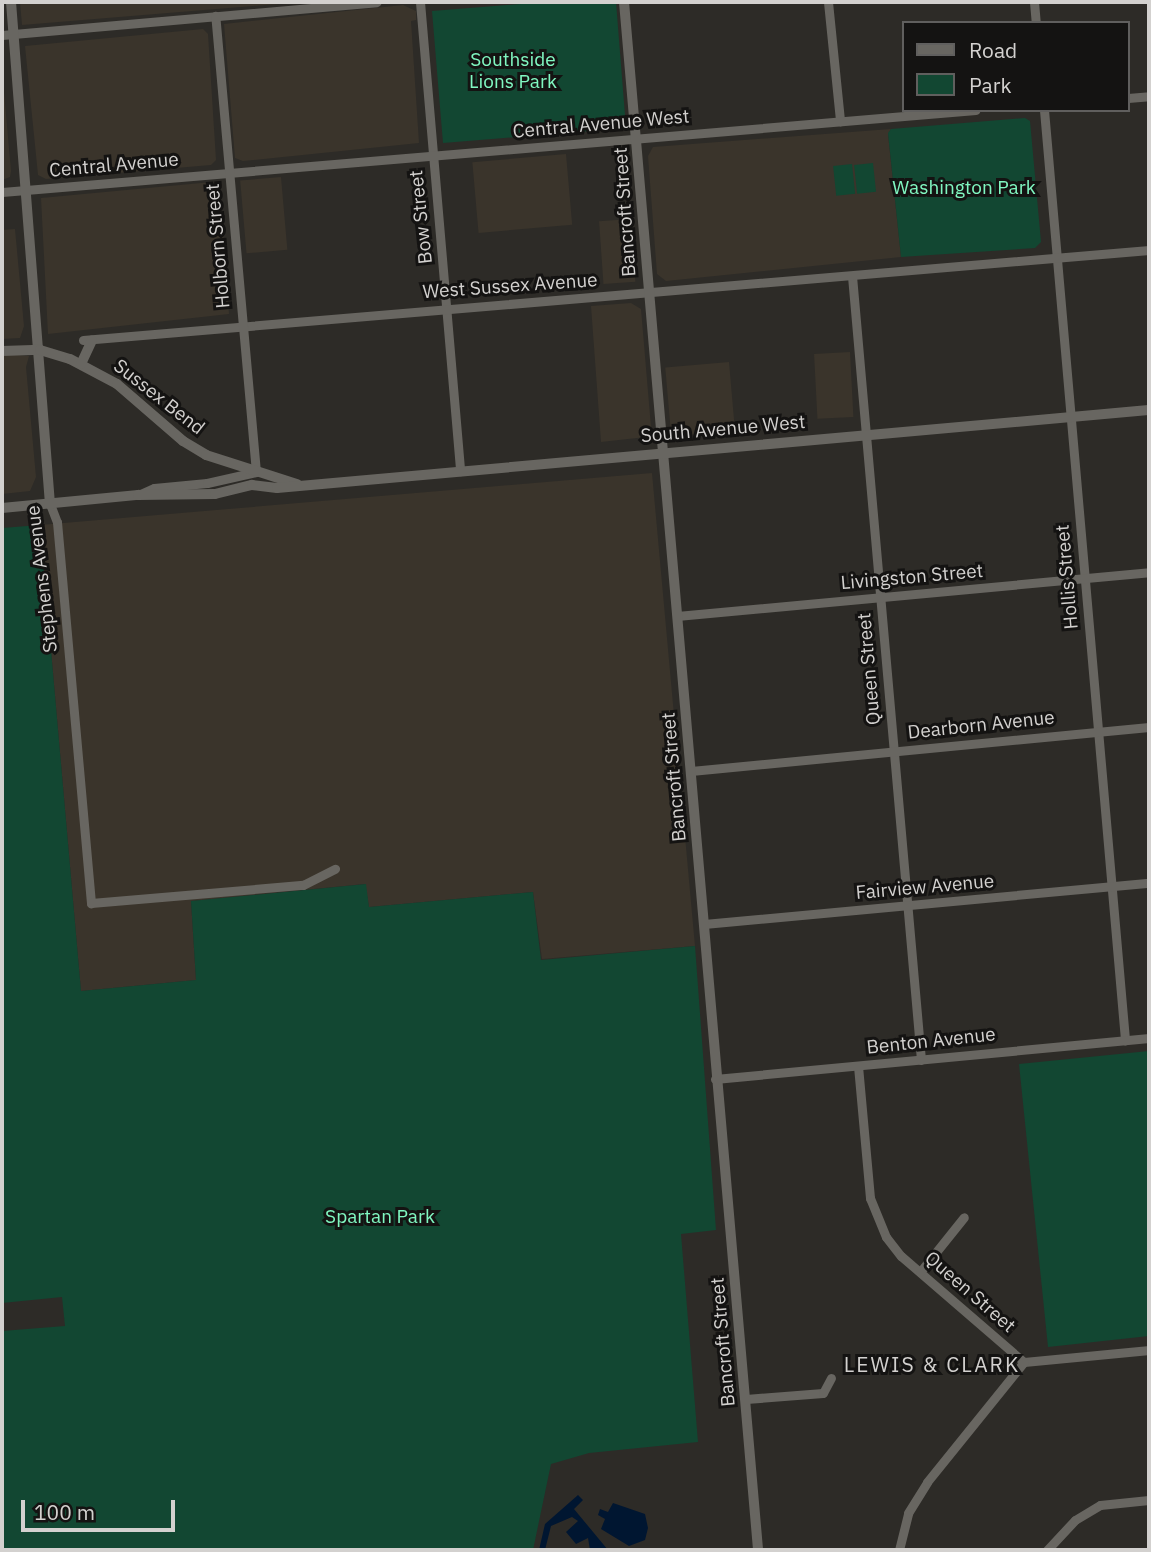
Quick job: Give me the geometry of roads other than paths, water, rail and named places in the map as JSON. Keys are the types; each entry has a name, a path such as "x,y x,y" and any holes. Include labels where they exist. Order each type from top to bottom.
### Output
{"street":[{"name":"Stephens Avenue","path":"11,2 8,35 26,190 50,504 57,522 91,903 303,885 335,869"},
{"path":"8,35 377,2"},
{"name":"Bow Street","path":"420,2 460,471"},
{"name":"Bancroft Street","path":"624,2 715,1079 758,1550"},
{"path":"828,2 840,121"},
{"path":"1034,2 1036,21"},
{"name":"Holborn Street","path":"215,16 256,472"},
{"path":"1130,98 1149,96"},
{"name":"Central Avenue West","path":"229,174 951,112"},
{"name":"Hollis Street","path":"1044,112 1125,1040"},
{"name":"Central Avenue","path":"2,192 229,174"},
{"name":"West Sussex Avenue","path":"88,340 1149,250"},
{"name":"Queen Street","path":"852,276 921,1060"},
{"path":"81,364 88,340"},
{"path":"2,351 40,350"},
{"name":"Sussex Bend","path":"40,350 81,364 128,392 183,441 229,465 256,472"},
{"name":"South Avenue West","path":"2,508 138,495 158,498 215,494 252,485 299,485 1149,410"},
{"name":"South Avenue West","path":"138,495 154,488 207,483 256,472 299,485"},
{"name":"Livingston Street","path":"677,616 1084,581 1149,572"},
{"name":"Dearborn Avenue","path":"691,771 1149,727"},
{"name":"Fairview Avenue","path":"704,924 1149,883"},
{"name":"Benton Avenue","path":"715,1079 1149,1038"},
{"name":"Queen Street","path":"858,1066 870,1198 892,1247 1024,1362"},
{"path":"920,1272 964,1217"},
{"path":"899,1550 908,1513 926,1482 1024,1362 1149,1350"},
{"path":"746,1399 823,1392 831,1378"},
{"path":"1047,1550 1075,1520 1100,1505 1149,1500"}],"water":[{"path":"578,1495 583,1500 574,1509 608,1550 590,1550 588,1538 576,1544 566,1532 578,1521 572,1517 551,1526 545,1550 539,1550 545,1524"},
{"path":"613,1503 645,1514 648,1528 645,1540 629,1546 601,1529 605,1519 598,1515 600,1509 608,1512"}],"district":[{"name":"LEWIS & CLARK","path":"932,1364"}],"park label":[{"name":"Southside Lions Park","path":"513,71"},
{"name":"Washington Park","path":"964,188"},
{"name":"Spartan Park","path":"380,1217"}]}
